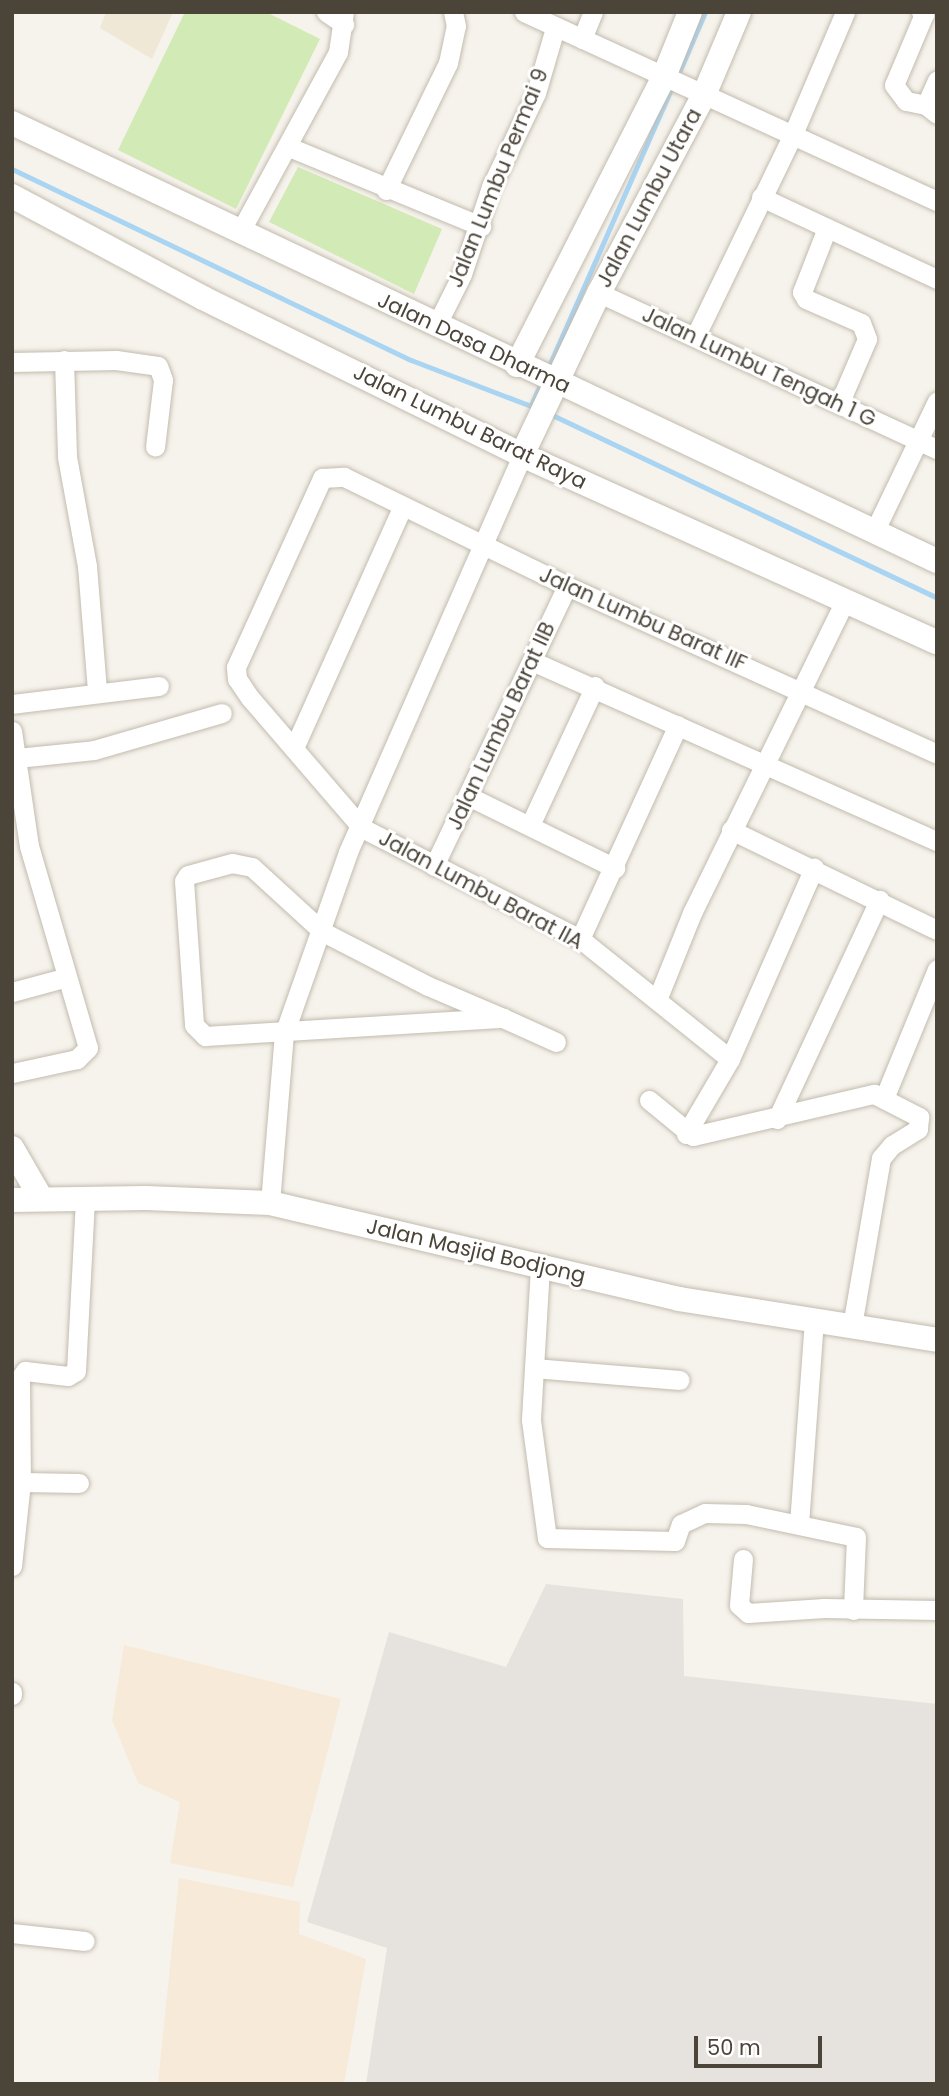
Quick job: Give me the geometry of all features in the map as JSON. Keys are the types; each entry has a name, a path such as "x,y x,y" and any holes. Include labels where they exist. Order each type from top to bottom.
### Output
{"street":[{"path":"241,230 289,147 338,52 344,18 326,12"},
{"path":"386,190 448,63 456,26 453,12"},
{"path":"523,12 667,81 793,134 937,201"},
{"path":"582,39 593,12"},
{"name":"Jalan Lumbu Utara","path":"541,379 667,81 690,12"},
{"name":"Jalan Lumbu Utara","path":"541,379 599,292 739,12"},
{"path":"695,337 793,134 845,12"},
{"path":"928,16 894,79 897,91 906,101 931,110 937,80"},
{"name":"Jalan Lumbu Permai 9","path":"436,326 481,226 491,187 536,93 555,28"},
{"name":"Jalan Dasa Dharma","path":"12,123 241,230 541,379 937,561"},
{"path":"289,147 386,190 481,226"},
{"name":"Jalan Lumbu Barat Raya","path":"12,196 204,298 844,603 937,642"},
{"path":"761,197 937,279"},
{"path":"827,228 802,292 806,299 861,323 867,339 839,404"},
{"name":"Jalan Lumbu Tengah 1 G","path":"599,292 937,449"},
{"path":"12,362 64,360 158,366 163,380 155,447"},
{"path":"64,360 67,457 87,566 97,690"},
{"path":"270,1203 284,1034 323,932 348,852 362,828 525,449 541,379"},
{"path":"874,532 937,401"},
{"name":"Jalan Lumbu Barat IIF","path":"294,748 250,698 236,673 322,478 344,477 568,586 804,690 937,754"},
{"path":"362,828 294,748 402,506"},
{"name":"Jalan Lumbu Barat IIB","path":"435,866 568,586"},
{"path":"657,1000 731,830 804,690 844,603"},
{"path":"532,661 595,686 937,841"},
{"path":"12,704 97,690 159,686"},
{"path":"531,823 595,686"},
{"path":"17,758 94,750 222,713"},
{"path":"580,939 615,868 678,725"},
{"path":"12,731 29,846 64,978 87,1039 84,1055 12,1073"},
{"path":"468,796 531,823 615,868"},
{"name":"Jalan Lumbu Barat IIA","path":"362,828 580,939 730,1059"},
{"path":"731,830 937,930"},
{"path":"503,1018 284,1034 205,1036 194,1025 181,887 188,875 232,863 251,867 323,932 428,986 503,1018 556,1042"},
{"path":"686,1134 730,1059 814,868"},
{"path":"778,1119 879,900"},
{"path":"885,1096 937,969"},
{"path":"12,992 64,978"},
{"path":"649,1100 686,1134 699,1136 874,1094 885,1096 915,1112 921,1123 881,1158 852,1326"},
{"path":"12,1148 41,1198"},
{"name":"Jalan Masjid Bodjong","path":"12,1200 41,1198 270,1203 679,1300 937,1340"},
{"path":"12,1566 21,1482 21,1374 68,1376 77,1367 85,1199"},
{"path":"540,1267 532,1438 544,1534 549,1540 675,1541 681,1524 705,1513 799,1524 856,1536 853,1609"},
{"path":"799,1524 814,1321"},
{"path":"534,1368 680,1380"},
{"path":"21,1482 79,1483"},
{"path":"743,1559 739,1605 745,1612 937,1610"},
{"path":"12,1933 85,1941"}],"shaded area":[{"path":"106,12 173,12 152,59 100,28"},
{"path":"546,1584 683,1599 684,1676 937,1704 937,2084 366,2084 387,1948 307,1922 389,1632 506,1667"},
{"path":"124,1645 341,1699 293,1887 170,1863 180,1802 138,1783 112,1720"},
{"path":"179,1878 300,1902 299,1934 366,1959 344,2084 158,2083"}],"green space":[{"path":"185,12 266,12 320,39 236,209 118,150"},
{"path":"298,167 442,229 414,294 269,222"}],"waterway":[{"path":"680,70 705,12"},
{"path":"548,368 671,89"},
{"path":"12,169 411,360 536,408"},
{"path":"531,405 542,380"},
{"path":"548,413 937,598"}]}
